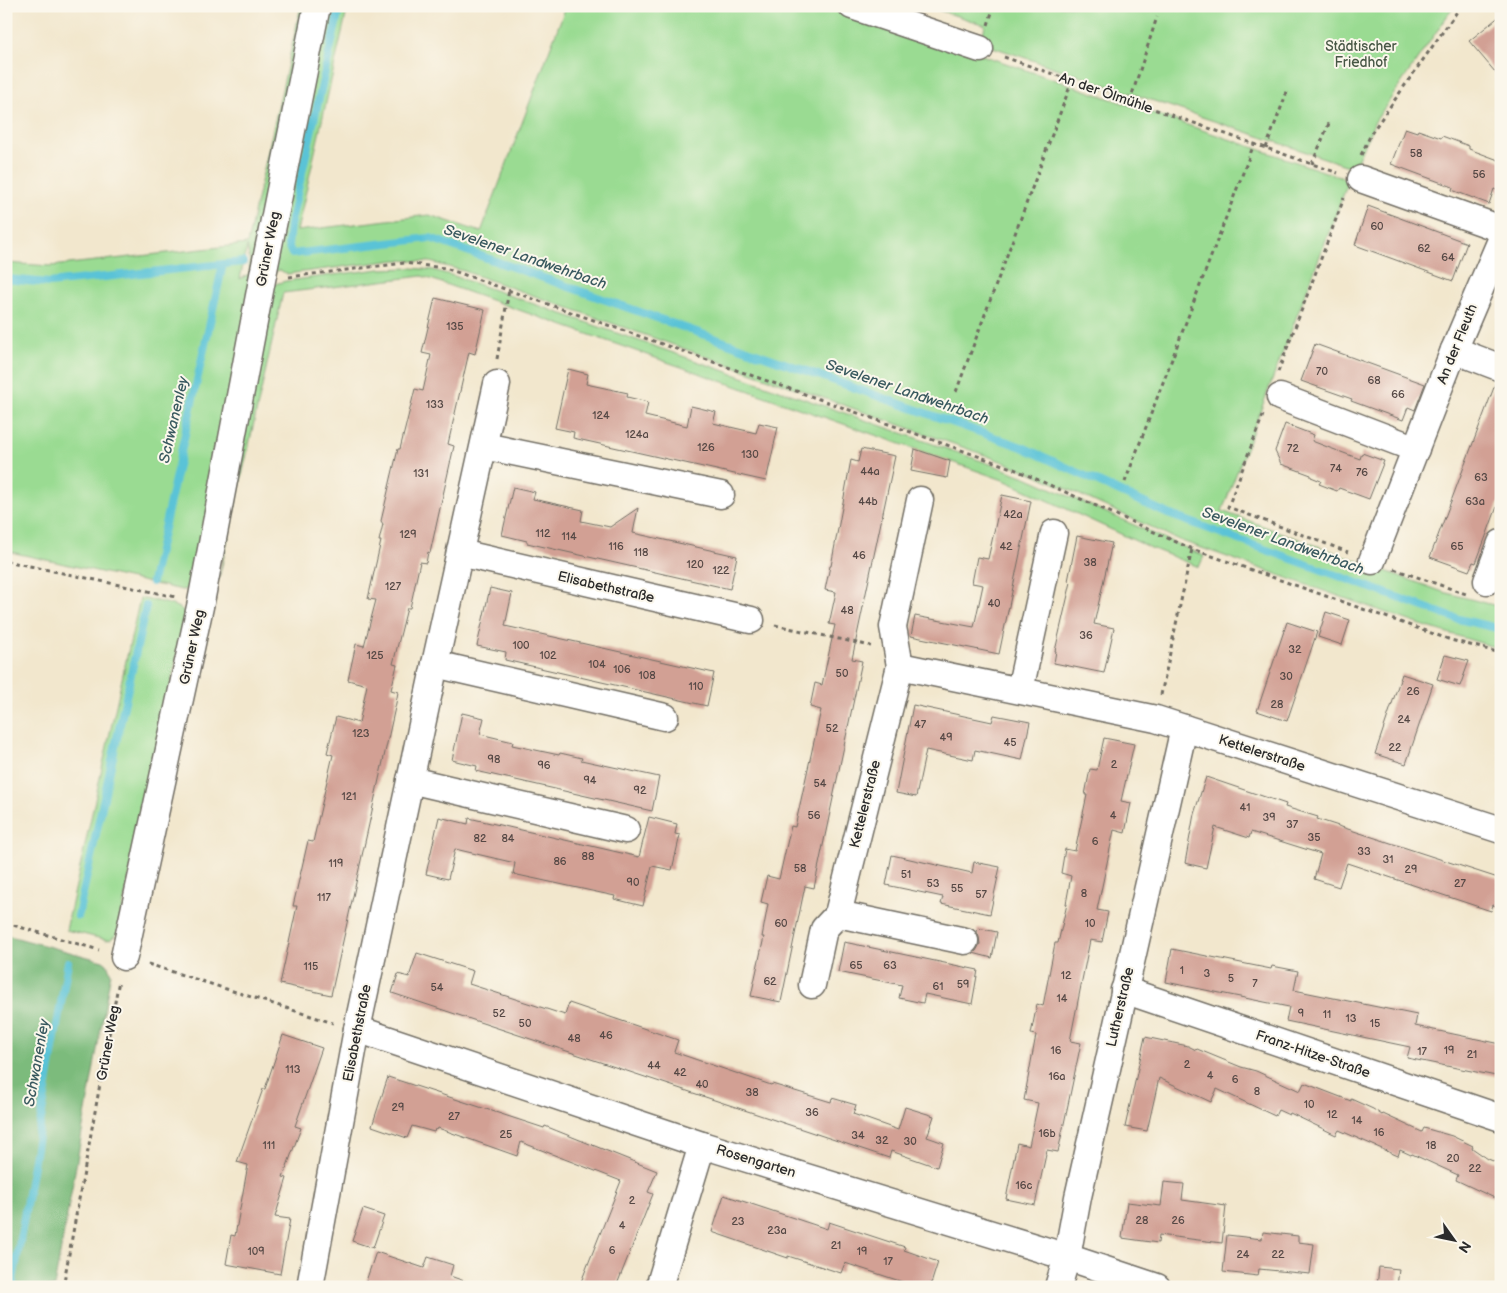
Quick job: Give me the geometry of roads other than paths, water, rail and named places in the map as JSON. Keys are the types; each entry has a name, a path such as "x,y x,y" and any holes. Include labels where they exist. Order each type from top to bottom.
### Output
{"street":[{"name":"Grüner Weg","path":"124,957 201,602 262,280 317,6"},
{"path":"852,6 980,49"},
{"path":"1356,178 1501,229"},
{"name":"An der Fleuth","path":"1372,561 1454,350 1501,240"},
{"path":"1454,350 1501,368"},
{"name":"Elisabethstraße","path":"310,1287 357,1028 497,384"},
{"path":"1274,395 1416,449"},
{"path":"484,446 721,495"},
{"name":"Kettelerstraße","path":"812,986 824,929 838,914 900,666 893,627 920,500"},
{"path":"1020,690 1054,533"},
{"path":"1480,588 1501,543"},
{"name":"Elisabethstraße","path":"460,553 751,620"},
{"path":"435,664 665,717"},
{"name":"Kettelerstraße","path":"900,666 1156,719 1501,830"},
{"name":"Lutherstraße","path":"1058,1287 1067,1257 1078,1198 1124,990 1184,728"},
{"path":"410,780 626,830"},
{"path":"838,914 965,941"},
{"name":"Franz-Hitze-Straße","path":"1124,990 1501,1118"},
{"name":"Rosengarten","path":"357,1028 702,1145 1067,1257 1157,1287"},
{"path":"659,1287 702,1145"}],"waterway":[{"name":"Sevelener Landwehrbach","path":"340,6 290,225 288,245 292,254 430,238 1022,447 1168,514 1454,618 1501,629"},
{"name":"Sevelener Landwehrbach","path":"6,279 49,283 243,262"},
{"name":"Schwanenley","path":"152,582 223,264"},
{"name":"Schwanenley","path":"78,916 146,606"},
{"name":"Schwanenley","path":"12,1287 68,962"}],"park label":[{"name":"Städtischer Friedhof","path":"1361,54"}]}
